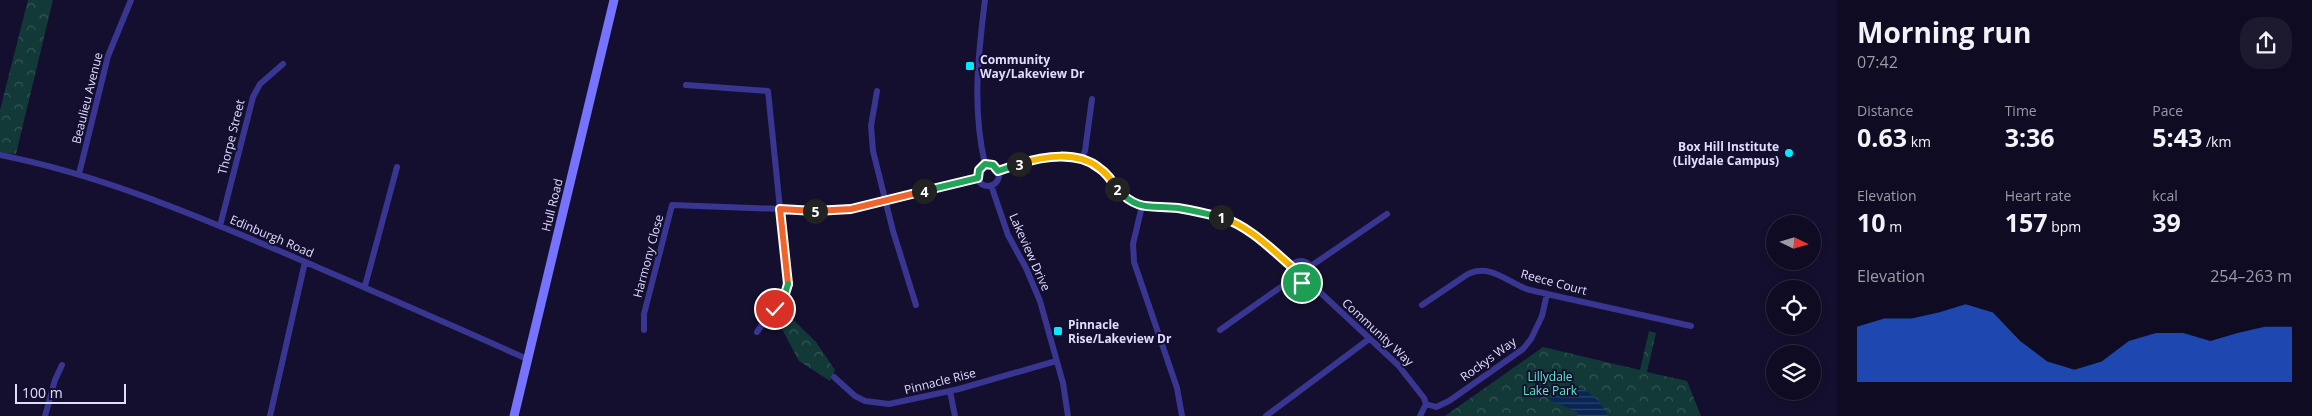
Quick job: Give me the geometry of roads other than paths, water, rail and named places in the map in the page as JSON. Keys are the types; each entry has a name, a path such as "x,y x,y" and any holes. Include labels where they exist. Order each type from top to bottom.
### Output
{"main road":[{"name":"Hull Road","path":"514,416 614,0"}],"street":[{"name":"Beaulieu Avenue","path":"79,174 108,56 131,0"},
{"path":"985,0 976,99 985,164"},
{"name":"Thorpe Street","path":"220,226 253,97 260,84 283,64"},
{"path":"686,85 768,90 788,288 766,321 756,332"},
{"path":"877,91 871,126 873,151 885,201 916,305"},
{"path":"1081,159 1085,150 1092,99"},
{"name":"Edinburgh Road","path":"0,155 46,164 110,183 365,286 528,359"},
{"path":"998,171 1030,160 1066,157 1081,159 1098,167 1126,197 1142,206 1159,209 1179,208 1233,222 1255,234 1292,267"},
{"path":"985,164 993,165 998,171 998,179 991,185 982,184 978,178 979,170 985,164"},
{"path":"365,286 396,167"},
{"path":"780,209 834,211 885,201 978,178"},
{"name":"Lakeview Drive","path":"991,185 1008,235 1033,284 1063,383 1068,416"},
{"name":"Harmony Close","path":"644,330 644,314 672,205 780,209"},
{"path":"1142,206 1133,244 1134,262 1177,388 1182,416"},
{"path":"1311,266 1387,214"},
{"path":"1305,261 1311,266 1311,277 1308,281 1297,282 1292,278 1290,273 1292,267 1297,262 1305,261"},
{"path":"270,416 305,262"},
{"name":"Reece Court","path":"1422,305 1477,270 1493,272 1526,288 1547,294 1691,326"},
{"path":"1220,330 1292,278"},
{"name":"Community Way","path":"1308,281 1408,375 1426,404"},
{"name":"Rockys Way","path":"1426,404 1436,407 1449,401 1523,349 1538,328 1547,294"},
{"path":"1266,416 1369,339"},
{"name":"Pinnacle Rise","path":"834,377 855,396 876,404 904,402 1056,361"},
{"path":"45,416 54,380 62,365"},
{"path":"950,391 955,416"},
{"path":"1420,416 1426,404"}],"water":[{"path":"1563,386 1578,388 1590,394 1600,403 1608,416 1577,416 1577,412 1548,399"}],"place":[{"name":"Community Way/Lakeview Dr","path":"970,66"},
{"name":"Box Hill Institute (Lilydale Campus)","path":"1789,153"},
{"name":"Pinnacle Rise/Lakeview Dr","path":"1058,331"}],"park label":[{"name":"Lillydale Lake Park","path":"1550,383"}]}
